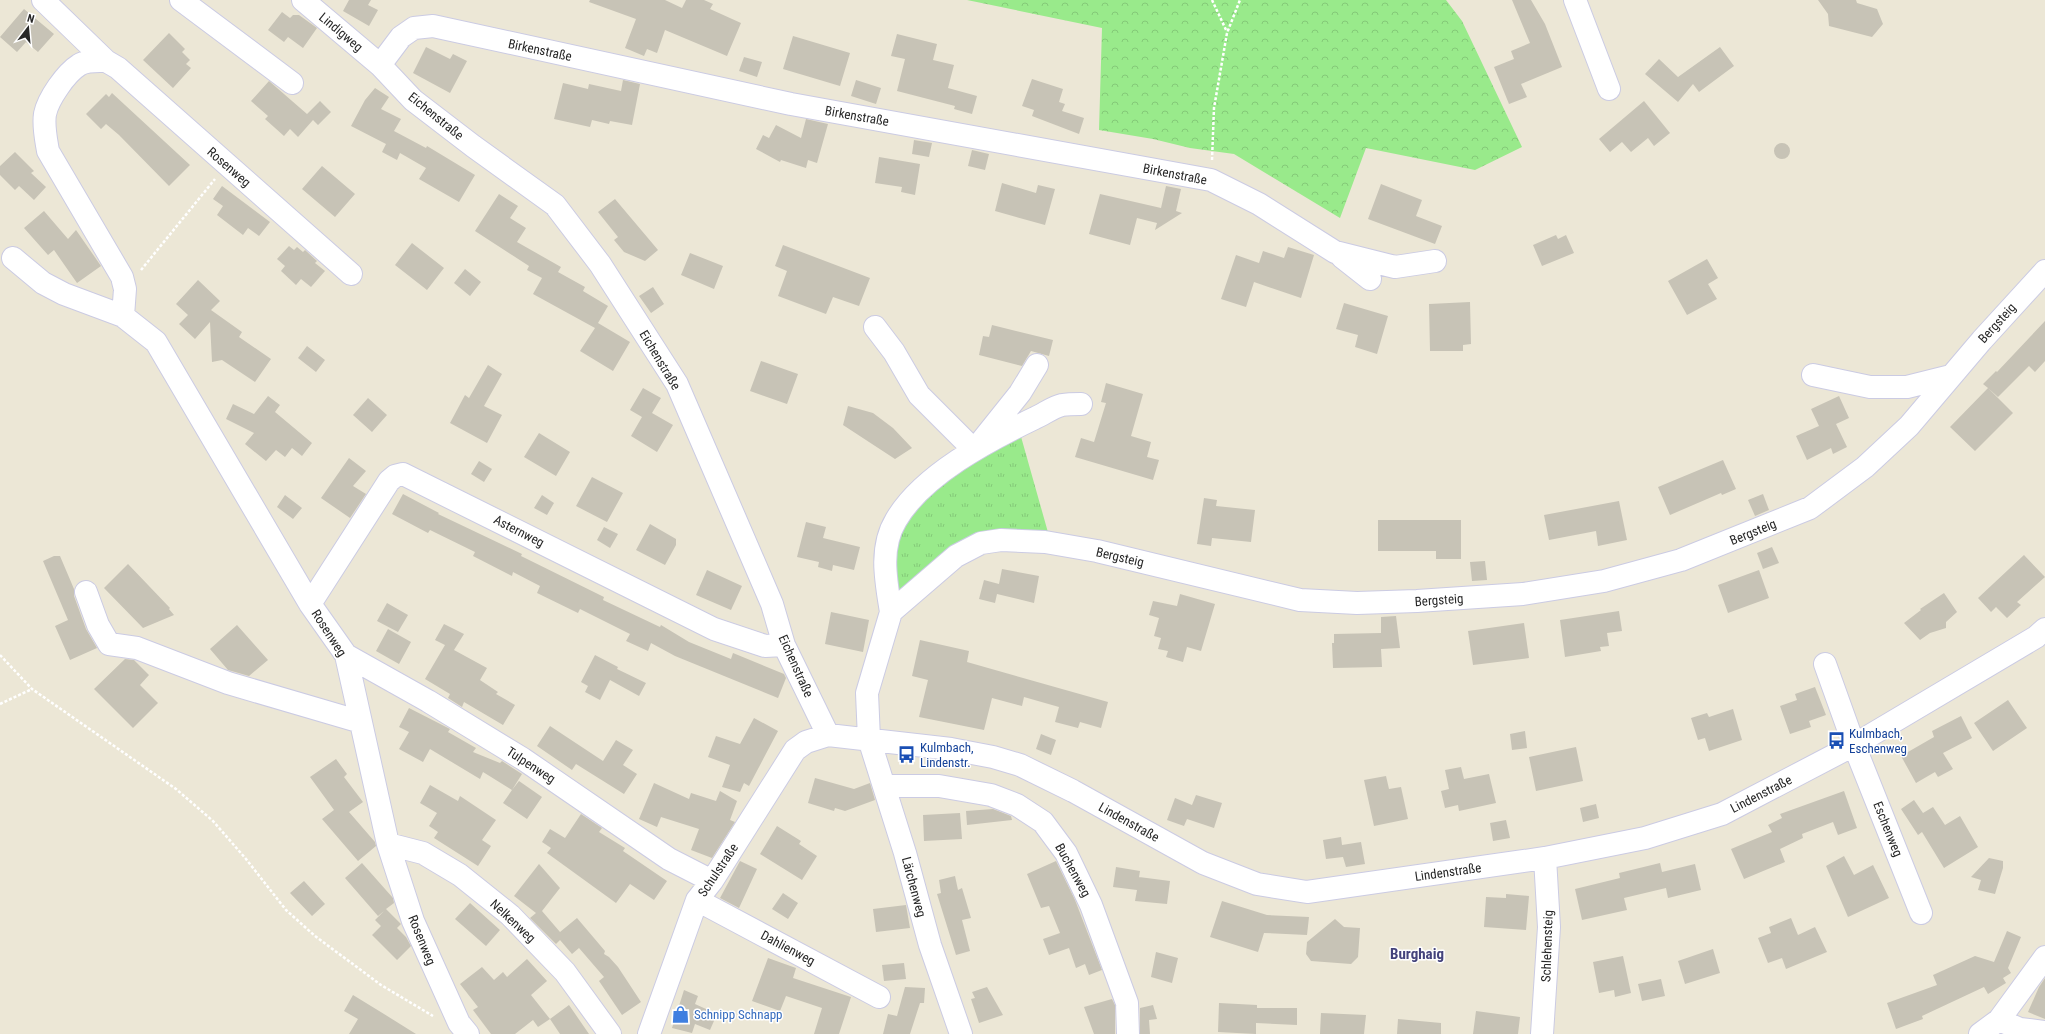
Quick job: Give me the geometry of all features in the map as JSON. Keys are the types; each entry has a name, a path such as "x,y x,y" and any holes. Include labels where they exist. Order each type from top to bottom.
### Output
{"street":[{"name":"Rosenweg","path":"43,0 106,61 118,68 351,274"},
{"path":"181,0 292,84"},
{"name":"Lindigweg","path":"303,0 380,65"},
{"path":"1575,0 1609,89"},
{"name":"Birkenstraße","path":"380,65 401,37 414,28 433,26 791,104 1211,180 1259,204 1335,252 1370,279"},
{"path":"106,61 92,61 79,64 54,92 45,113 45,134 48,151 117,268 125,289 123,316"},
{"name":"Eichenstraße","path":"380,65 414,100 473,146 555,205 600,264 677,384 772,604 784,645 828,735"},
{"name":"Birkenstraße","path":"1335,252 1395,267 1435,261"},
{"name":"Rosenweg","path":"13,258 43,283 64,294 123,316 156,342 310,604 346,655 388,844 414,921 464,1029"},
{"name":"Bergsteig","path":"891,612 956,556 981,543 1001,540 1045,542 1097,552 1300,600 1357,603 1417,602 1523,594 1604,581 1681,560 1810,508 1865,467 1909,426 1951,376 2045,271"},
{"path":"874,327 894,352 919,396 974,450"},
{"path":"974,450 1020,393 1037,365"},
{"path":"1813,375 1870,387 1907,387 1951,376"},
{"path":"870,739 867,693 891,612 886,578 885,551 896,520 912,499 937,475 974,450 1062,405 1081,404"},
{"name":"Asternweg","path":"310,604 389,481 395,476 403,474 714,629 765,646 784,645"},
{"path":"86,592 98,625 109,644 137,648 228,683 361,722"},
{"name":"Lindenstraße","path":"828,735 951,749 993,757 1020,765 1073,791 1203,863 1257,884 1307,892 1545,858 1645,838 1722,814 1854,745 2036,637 2045,629"},
{"name":"Tulpenweg","path":"346,655 428,701 523,759 669,859 712,881"},
{"name":"Eschenweg","path":"1825,664 1854,745 1921,913"},
{"name":"Schulstraße","path":"649,1034 697,900 712,881 795,750 806,742 828,735"},
{"name":"Lärchenweg","path":"870,739 885,786 930,945 962,1034"},
{"name":"Buchenweg","path":"885,786 939,786 990,795 1017,805 1043,822 1066,853 1091,905 1127,1003 1128,1034"},
{"name":"Nelkenweg","path":"388,844 423,853 460,875 510,915 565,972 610,1034"},
{"name":"Schlehensteig","path":"1542,1034 1549,927 1545,858"},
{"name":"Dahlienweg","path":"697,900 880,997"},
{"path":"1980,1034 1999,1020 2045,957"},
{"path":"1999,1020 2020,1032 2045,1032"}],"path":[{"path":"1212,0 1227,33"},
{"path":"1211,180 1214,108 1227,33 1240,0"},
{"path":"125,289 227,165"},
{"path":"0,655 32,689 176,789 213,822 246,859 286,910 316,936 381,985 439,1020 464,1029"},
{"path":"0,704 32,689"}],"green space":[{"path":"967,0 1446,0 1462,21 1522,147 1475,170 1366,148 1340,218 1234,154 1190,148 1153,139 1099,130 1102,28"},
{"path":"1018,426 1051,543 1001,540 891,612 885,551 912,499"}],"building":[{"path":"349,0 371,0 368,5 378,10 369,26 343,11"},
{"path":"590,0 665,0 682,8 686,0 704,0 713,4 710,9 741,23 727,56 665,30 657,53 647,49 644,56 625,48 636,19 589,2"},
{"path":"1512,0 1531,0 1545,24 1562,67 1521,84 1527,97 1509,104 1494,67 1514,59 1511,51 1530,43"},
{"path":"1818,0 1856,0 1857,3 1877,9 1883,24 1872,37 1829,26 1828,14"},
{"path":"24,9 54,34 38,52 26,42 17,52 0,37"},
{"path":"282,12 290,18 293,15 299,15 317,28 303,48 288,37 284,42 268,30"},
{"path":"169,33 185,49 182,52 190,60 186,64 191,68 173,88 143,60"},
{"path":"897,34 937,44 933,60 954,65 948,88 977,96 972,114 954,109 955,106 897,91 905,59 891,56"},
{"path":"793,36 850,53 840,86 783,69"},
{"path":"426,47 450,59 453,54 467,61 450,93 413,73"},
{"path":"1720,47 1734,66 1699,92 1693,84 1678,102 1645,74 1659,59 1678,77"},
{"path":"744,57 762,62 757,77 739,71"},
{"path":"1032,79 1063,89 1059,102 1065,104 1062,111 1084,118 1079,134 1032,116 1034,110 1022,106"},
{"path":"623,80 640,84 632,125 610,121 609,124 592,120 590,127 554,119 563,83 588,89 589,84 621,91"},
{"path":"856,80 881,88 876,104 851,96"},
{"path":"269,81 307,114 320,101 331,112 318,125 313,120 298,137 290,129 284,136 265,119 268,116 251,101"},
{"path":"375,88 389,97 381,109 401,119 394,131 426,148 427,146 475,175 459,202 419,179 426,168 400,153 397,160 382,152 386,144 351,126 365,100"},
{"path":"112,93 190,165 169,186 119,135 106,124 101,129 86,114 106,94 109,97"},
{"path":"1644,101 1670,133 1654,146 1648,138 1631,152 1622,142 1610,152 1599,139"},
{"path":"806,119 828,124 817,163 808,160 806,168 781,160 780,162 756,149 763,135 769,138 776,125 801,138"},
{"path":"914,140 932,143 929,157 912,154"},
{"path":"1782,143 1789,148 1790,151 1785,158 1782,159 1775,154 1774,151 1779,144"},
{"path":"972,150 989,154 985,170 968,166"},
{"path":"15,152 34,171 31,173 46,187 34,200 19,186 15,190 0,175 0,166"},
{"path":"879,157 920,164 915,195 901,192 902,187 875,183"},
{"path":"322,166 355,194 335,217 302,189"},
{"path":"1002,183 1036,193 1038,185 1055,189 1045,225 995,211"},
{"path":"1381,184 1422,200 1416,216 1442,226 1435,244 1368,219"},
{"path":"222,186 270,222 259,236 248,228 243,235 217,215 223,206 213,199"},
{"path":"1166,186 1181,189 1176,211 1182,213 1155,230 1157,223 1137,218 1130,245 1089,234 1100,194 1161,208"},
{"path":"499,194 518,206 510,218 526,228 517,242 561,267 558,272 585,287 583,291 608,306 598,323 630,342 613,371 580,351 595,328 533,294 542,278 527,270 529,266 475,231"},
{"path":"615,199 658,250 645,261 624,252 614,240 618,237 598,212"},
{"path":"44,211 68,239 76,230 101,266 77,283 54,250 48,255 24,228"},
{"path":"1556,235 1558,239 1566,235 1574,253 1542,266 1533,245"},
{"path":"412,243 444,268 427,290 395,265"},
{"path":"783,245 870,278 859,306 833,297 826,314 778,296 787,271 775,266"},
{"path":"289,246 294,250 297,247 303,252 305,250 317,261 315,263 325,271 311,287 301,279 296,285 281,271 285,266 277,259"},
{"path":"1288,247 1314,255 1301,298 1254,282 1246,307 1221,299 1236,255 1259,263 1263,251 1284,258"},
{"path":"690,253 723,266 714,289 681,275"},
{"path":"1707,259 1718,278 1708,284 1717,299 1687,315 1668,281"},
{"path":"465,269 481,282 470,296 454,283"},
{"path":"198,280 220,301 211,310 242,332 239,337 271,359 255,382 222,360 212,362 210,322 195,339 179,324 188,315 176,304"},
{"path":"653,287 664,304 651,313 639,296"},
{"path":"1470,302 1471,344 1463,345 1463,351 1430,351 1429,304"},
{"path":"1344,303 1388,316 1377,354 1355,347 1358,335 1336,329"},
{"path":"2045,321 2045,361 2035,372 2029,366 1998,397 1983,384 1996,371 1997,372"},
{"path":"992,325 1053,340 1049,356 1031,351 1022,366 979,355 983,336 989,337"},
{"path":"307,346 325,360 316,372 298,358"},
{"path":"761,361 798,374 787,404 750,391"},
{"path":"488,365 502,374 484,406 502,415 487,443 450,423 465,395 469,398"},
{"path":"1106,383 1143,394 1131,436 1151,442 1147,457 1159,460 1153,480 1075,457 1081,438 1094,442 1106,403 1101,402"},
{"path":"643,388 661,398 652,413 673,425 657,452 631,436 642,417 630,410"},
{"path":"1988,388 2013,413 1975,451 1950,427"},
{"path":"268,396 280,405 275,412 312,443 302,456 292,448 285,457 276,450 266,461 245,444 254,433 226,419 233,404 254,414"},
{"path":"1839,396 1849,418 1836,424 1847,447 1833,454 1831,448 1807,460 1796,436 1819,426 1811,409"},
{"path":"368,398 387,415 372,432 353,415"},
{"path":"848,406 873,413 893,428 912,448 895,459 843,425"},
{"path":"539,433 570,452 556,476 524,457"},
{"path":"349,458 366,471 353,486 366,494 350,518 321,498"},
{"path":"1723,460 1736,489 1722,495 1721,493 1670,515 1658,487"},
{"path":"479,461 492,469 484,482 471,474"},
{"path":"592,477 623,493 607,522 576,506"},
{"path":"403,494 439,513 438,514 522,554 521,556 604,597 603,600 660,627 661,625 689,642 731,659 733,653 784,674 786,678 778,698 675,656 651,643 648,651 626,641 630,634 580,609 578,613 537,593 540,586 513,572 512,576 473,556 475,552 430,530 428,533 392,514"},
{"path":"1763,494 1769,510 1755,516 1748,500"},
{"path":"285,495 302,508 293,519 277,507"},
{"path":"542,495 554,503 547,515 534,508"},
{"path":"1204,498 1217,500 1216,506 1255,510 1251,542 1212,538 1211,546 1197,544"},
{"path":"1619,501 1627,540 1598,546 1596,531 1549,540 1544,515"},
{"path":"1378,520 1461,520 1461,559 1436,559 1436,551 1378,551"},
{"path":"806,522 826,527 823,538 860,547 854,570 833,565 832,571 818,567 819,562 797,557"},
{"path":"650,524 676,539 676,545 665,565 636,550"},
{"path":"604,527 618,534 610,548 597,540"},
{"path":"1772,547 1779,563 1763,569 1757,553"},
{"path":"2024,555 2045,577 2017,602 2021,605 2007,618 1996,607 1991,612 1978,598"},
{"path":"54,556 60,556 74,589 74,596 86,629 97,648 70,660 55,626 68,620 43,561"},
{"path":"1485,561 1487,580 1472,581 1470,562"},
{"path":"128,564 170,608 169,609 174,615 143,628 104,588"},
{"path":"1002,569 1039,576 1034,603 997,594 995,603 979,599 984,580 999,584"},
{"path":"707,570 742,586 731,610 696,595"},
{"path":"1759,570 1769,598 1728,613 1718,585"},
{"path":"1944,593 1957,612 1946,622 1946,628 1930,633 1920,640 1904,623 1921,610 1920,609"},
{"path":"1180,594 1215,604 1201,651 1187,647 1183,662 1166,657 1168,651 1158,649 1161,638 1154,636 1159,618 1149,615 1153,601 1177,606"},
{"path":"387,603 408,615 398,632 377,621"},
{"path":"1619,611 1622,631 1607,633 1609,646 1600,647 1601,651 1565,657 1560,620"},
{"path":"831,612 869,620 863,652 825,644"},
{"path":"1396,616 1400,648 1381,649 1382,667 1333,668 1332,643 1334,643 1334,634 1381,633 1381,617"},
{"path":"1524,623 1529,658 1473,665 1468,631"},
{"path":"444,624 464,634 454,650 487,668 480,680 498,692 496,694 515,705 503,725 464,702 462,707 448,698 450,694 425,679 445,645 435,640"},
{"path":"237,625 268,660 249,676 228,670 210,649"},
{"path":"388,629 411,642 399,664 376,651"},
{"path":"920,640 969,651 967,662 1108,702 1101,728 1080,722 1078,728 1055,722 1059,707 1024,697 1022,706 992,698 984,730 919,717 928,680 912,676"},
{"path":"595,655 618,667 617,669 646,683 639,696 610,680 600,700 585,692 588,686 581,682"},
{"path":"125,659 134,660 149,675 140,685 158,703 133,728 94,689"},
{"path":"1815,687 1826,715 1809,721 1811,727 1790,734 1780,706 1797,700 1795,694"},
{"path":"2008,700 2027,728 1993,751 1974,723"},
{"path":"409,708 450,729 448,732 476,748 473,752 500,763 502,761 522,774 512,790 483,772 480,779 430,749 423,762 399,749 409,732 399,727"},
{"path":"1733,709 1742,740 1709,751 1705,738 1698,740 1691,718 1707,713 1709,717"},
{"path":"1961,716 1972,738 1943,753 1953,769 1938,777 1935,772 1916,783 1901,756 1934,737 1932,731"},
{"path":"754,718 778,731 749,786 744,783 740,792 722,787 730,765 708,757 716,736 740,744"},
{"path":"550,726 603,761 616,740 633,750 623,765 637,774 624,794 576,764 572,770 537,746"},
{"path":"1525,731 1527,748 1512,750 1510,734"},
{"path":"1041,734 1056,740 1051,755 1036,749"},
{"path":"1576,747 1583,781 1536,791 1529,757"},
{"path":"336,759 347,774 344,777 363,802 349,812 375,842 376,846 358,861 322,819 334,810 310,777"},
{"path":"1461,767 1464,779 1489,774 1496,803 1459,811 1458,805 1445,808 1441,791 1449,789 1445,770"},
{"path":"1386,776 1389,789 1401,787 1408,819 1374,826 1364,780"},
{"path":"815,778 854,789 870,783 875,800 845,811 835,808 834,811 808,803"},
{"path":"519,781 542,797 527,819 503,803"},
{"path":"654,783 689,799 691,793 716,801 720,791 737,801 730,820 735,822 712,858 691,850 699,829 661,817 657,827 639,819"},
{"path":"430,785 458,801 460,796 496,820 482,840 491,846 478,866 434,838 438,832 429,826 437,813 420,803"},
{"path":"1844,791 1857,828 1838,835 1833,822 1802,834 1803,838 1780,849 1785,862 1744,879 1731,849 1772,832 1768,825 1782,818 1780,814"},
{"path":"1196,795 1222,803 1214,828 1187,819 1184,826 1167,820 1175,798 1192,805"},
{"path":"1914,800 1923,813 1933,807 1945,825 1960,816 1978,847 1944,868 1922,832 1918,835 1901,809"},
{"path":"1596,804 1599,818 1583,822 1580,808"},
{"path":"993,809 1011,816 1012,820 967,825 966,811"},
{"path":"960,813 962,839 924,841 923,815"},
{"path":"581,814 602,828 599,832 625,848 623,851 667,881 654,900 630,884 616,903 547,853 551,848 542,842 550,829 565,838"},
{"path":"1506,820 1510,838 1493,841 1490,823"},
{"path":"777,826 801,841 799,844 817,856 802,880 760,854"},
{"path":"1341,837 1342,845 1361,842 1365,864 1346,867 1343,857 1326,859 1323,840"},
{"path":"1844,856 1854,875 1873,865 1889,898 1848,917 1826,866"},
{"path":"1989,858 2003,861 2003,868 1995,894 1978,890 1981,880 1971,877"},
{"path":"740,861 757,869 739,908 720,898"},
{"path":"1056,861 1075,900 1102,970 1089,975 1085,964 1076,968 1069,948 1049,955 1043,939 1060,933 1049,906 1041,908 1027,874"},
{"path":"362,863 393,898 394,903 386,909 401,924 397,928 406,937 411,946 397,960 372,935 381,926 375,920 384,911 378,916 345,878"},
{"path":"1660,863 1662,872 1695,864 1701,890 1668,898 1666,888 1624,898 1627,910 1582,920 1575,889 1620,878 1619,873"},
{"path":"539,864 560,888 542,911 560,932 577,918 605,951 604,954 609,957 618,967 641,1002 622,1015 599,981 604,977 579,948 572,954 560,940 556,944 530,918 536,913 514,896"},
{"path":"1116,867 1140,871 1139,877 1170,881 1167,904 1135,901 1137,890 1113,887"},
{"path":"955,876 958,890 962,888 971,918 962,920 970,951 956,955 937,894 941,893 939,880"},
{"path":"304,881 325,904 312,916 290,893"},
{"path":"783,893 798,903 788,919 772,909"},
{"path":"1506,894 1529,896 1526,930 1484,927 1486,897 1506,898"},
{"path":"1222,901 1267,915 1309,917 1307,935 1264,933 1258,952 1210,937"},
{"path":"470,903 500,930 486,946 455,919"},
{"path":"906,905 910,928 876,932 873,909"},
{"path":"1791,918 1798,935 1815,927 1827,952 1786,969 1782,958 1768,963 1758,938 1771,933 1769,927"},
{"path":"1335,919 1344,927 1360,928 1358,957 1351,964 1311,961 1306,954 1307,942"},
{"path":"2007,931 2021,937 2008,968 2011,973 2003,978 2006,983 1988,994 1984,987 1922,1016 1923,1019 1896,1029 1887,1003 1937,985 1933,975 1975,956 1994,962"},
{"path":"1713,949 1720,973 1685,984 1678,961"},
{"path":"1156,952 1178,958 1172,983 1151,977"},
{"path":"1623,956 1631,993 1615,997 1614,990 1599,993 1593,962"},
{"path":"768,958 796,968 793,978 851,997 839,1034 814,1034 822,1008 786,996 780,1011 752,1001"},
{"path":"527,959 547,981 531,995 550,1019 538,1027 533,1020 515,1034 491,1034 473,1010 478,1007 460,984 482,967 494,980 503,972 507,977"},
{"path":"904,963 906,979 884,981 882,965"},
{"path":"2045,978 2045,1019 2028,1012 2039,987"},
{"path":"1661,979 1665,996 1642,1001 1638,984"},
{"path":"905,987 925,988 924,1003 920,1003 910,1034 883,1034 888,1014 897,1016"},
{"path":"987,987 1003,1015 979,1023 971,999 975,998 972,992"},
{"path":"684,990 698,996 695,1004 717,1014 710,1030 695,1024 692,1033 672,1028"},
{"path":"353,995 416,1034 349,1034 358,1019 344,1011"},
{"path":"1112,999 1115,1005 1115,1034 1094,1034 1084,1007"},
{"path":"1219,1003 1257,1005 1257,1008 1297,1008 1297,1025 1256,1023 1256,1034 1218,1032"},
{"path":"569,1005 589,1034 560,1034 550,1019"},
{"path":"1153,1005 1157,1019 1149,1020 1150,1034 1140,1034 1140,1008"},
{"path":"1476,1011 1520,1017 1518,1034 1473,1034"},
{"path":"1321,1013 1366,1015 1364,1034 1320,1034"},
{"path":"1398,1019 1441,1023 1441,1034 1397,1034"}],"place":[{"name":"Kulmbach, Eschenweg","path":"1836,740"},
{"name":"Kulmbach, Lindenstr.","path":"907,754"},
{"name":"Schnipp Schnapp","path":"681,1014"}],"district":[{"name":"Burghaig","path":"1417,954"}]}
